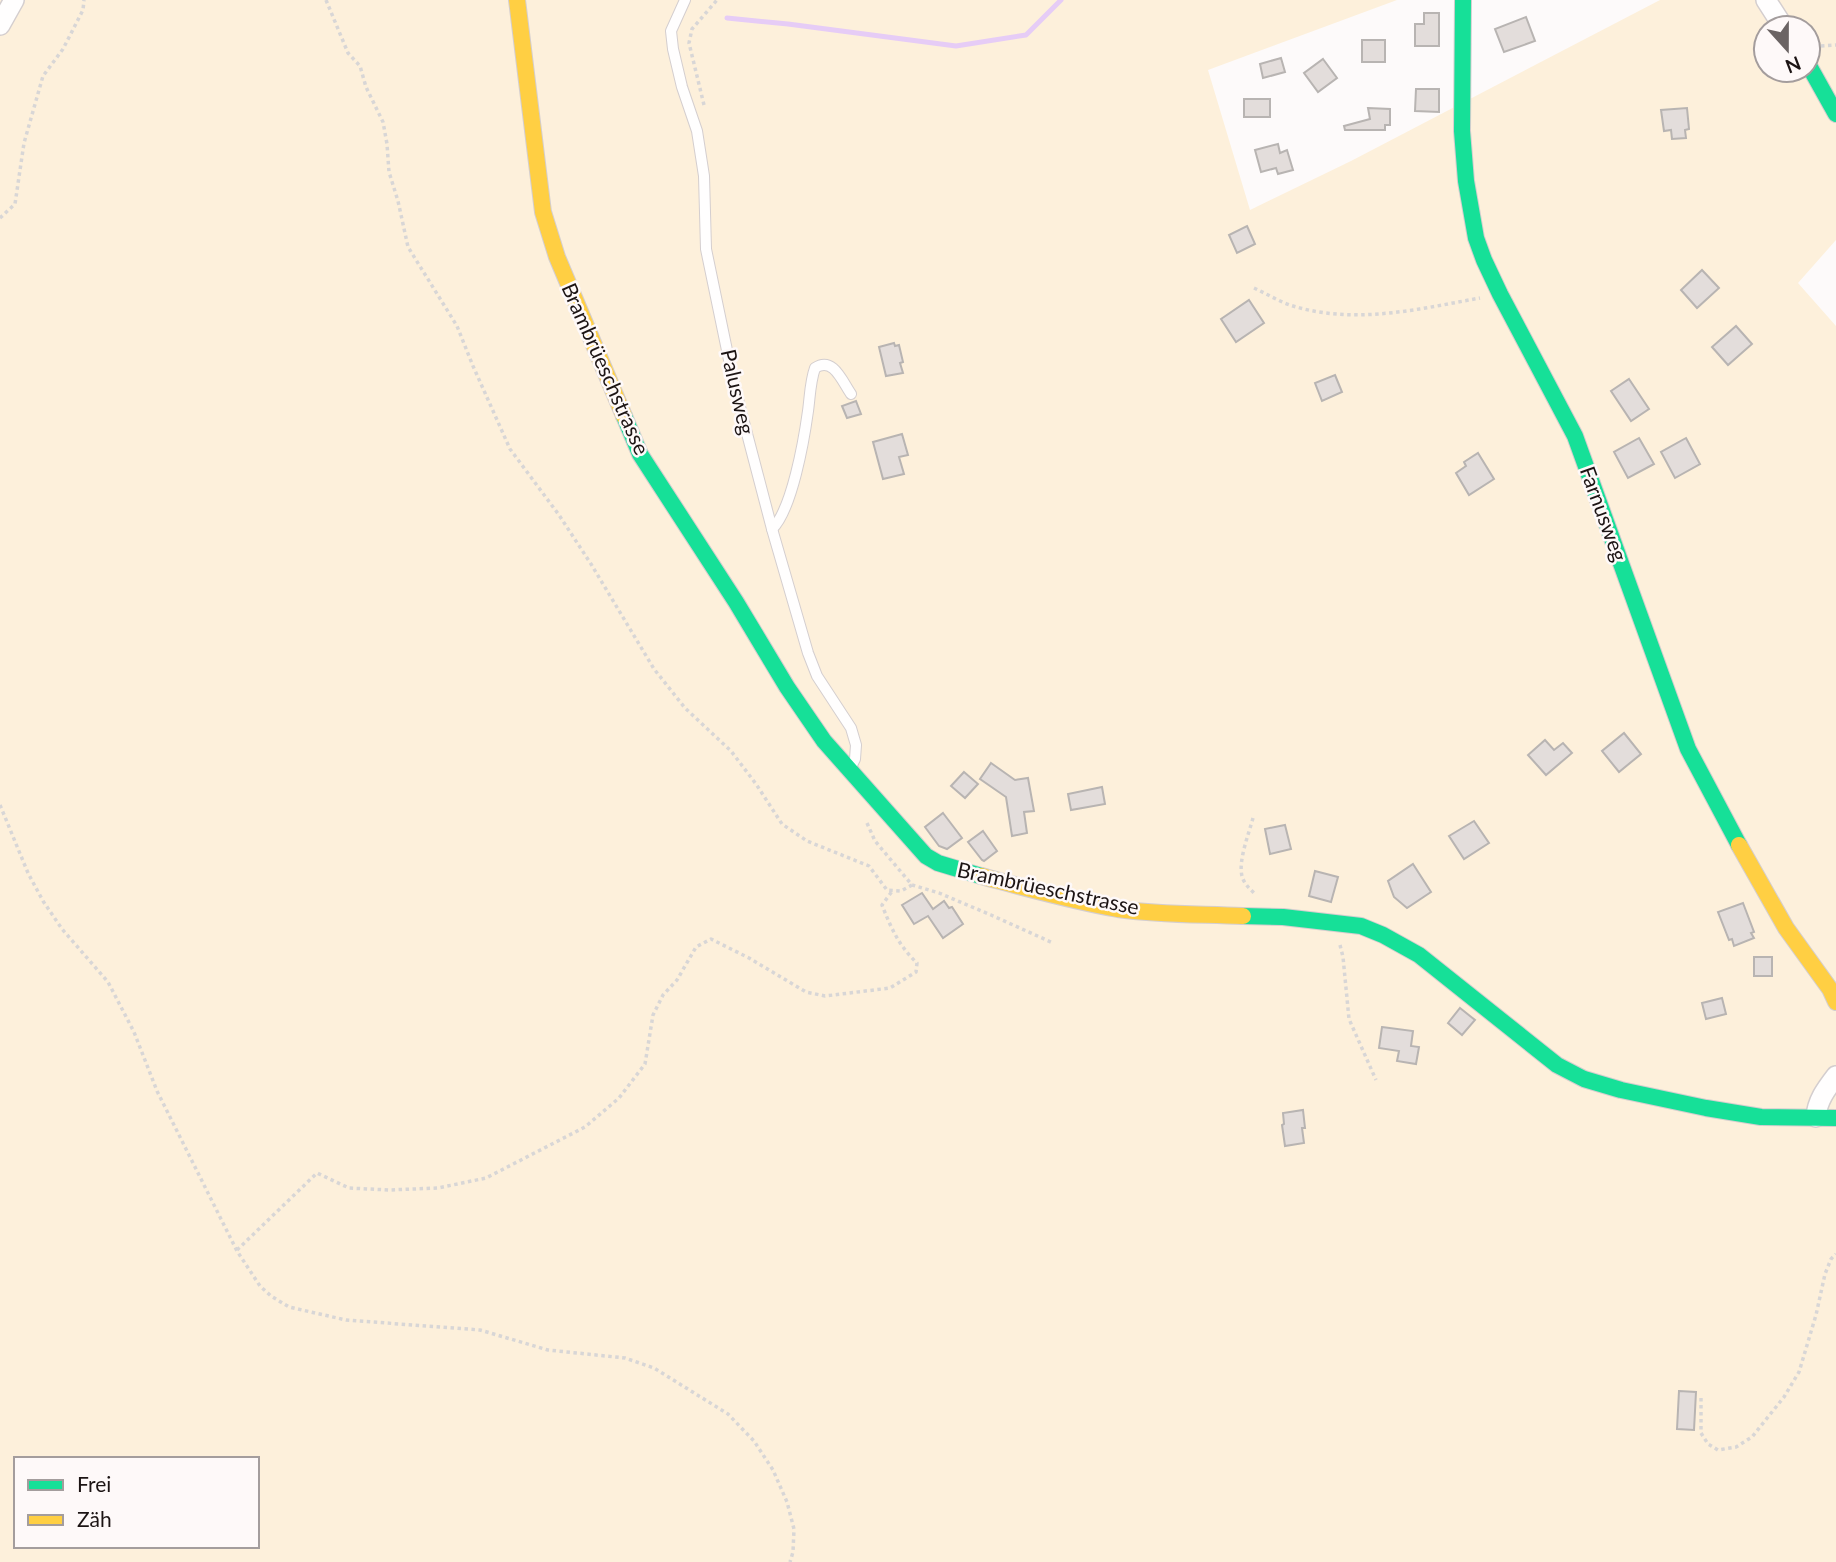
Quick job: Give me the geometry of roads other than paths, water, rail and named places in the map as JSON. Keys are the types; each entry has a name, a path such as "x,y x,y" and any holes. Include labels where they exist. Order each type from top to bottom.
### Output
{"street":[{"path":"0,25 14,0"},
{"name":"Brambrüeschstrasse","path":"517,0 543,212 557,257 640,454 824,741 926,856 948,867 1055,896 1120,909 1179,914 1283,917 1361,926 1419,955 1557,1065 1584,1079 1622,1090 1761,1117 1826,1118"},
{"name":"Farnusweg","path":"1463,0 1462,131 1466,181 1476,238 1484,260 1575,436 1679,725 1700,774 1786,928 1836,1002"},
{"path":"1819,84 1836,114"},
{"path":"1826,1118 1816,1108 1836,1076"}],"lane":[{"name":"Palusweg","path":"685,0 671,31 682,87 697,131 704,176 708,262 734,384 808,653 817,676 851,728 856,745 855,760 849,771"},
{"path":"772,528 779,522 797,468 815,368 828,365 840,376 851,394"}],"waterway":[{"path":"727,18 956,46 1026,35 1061,0"}]}
